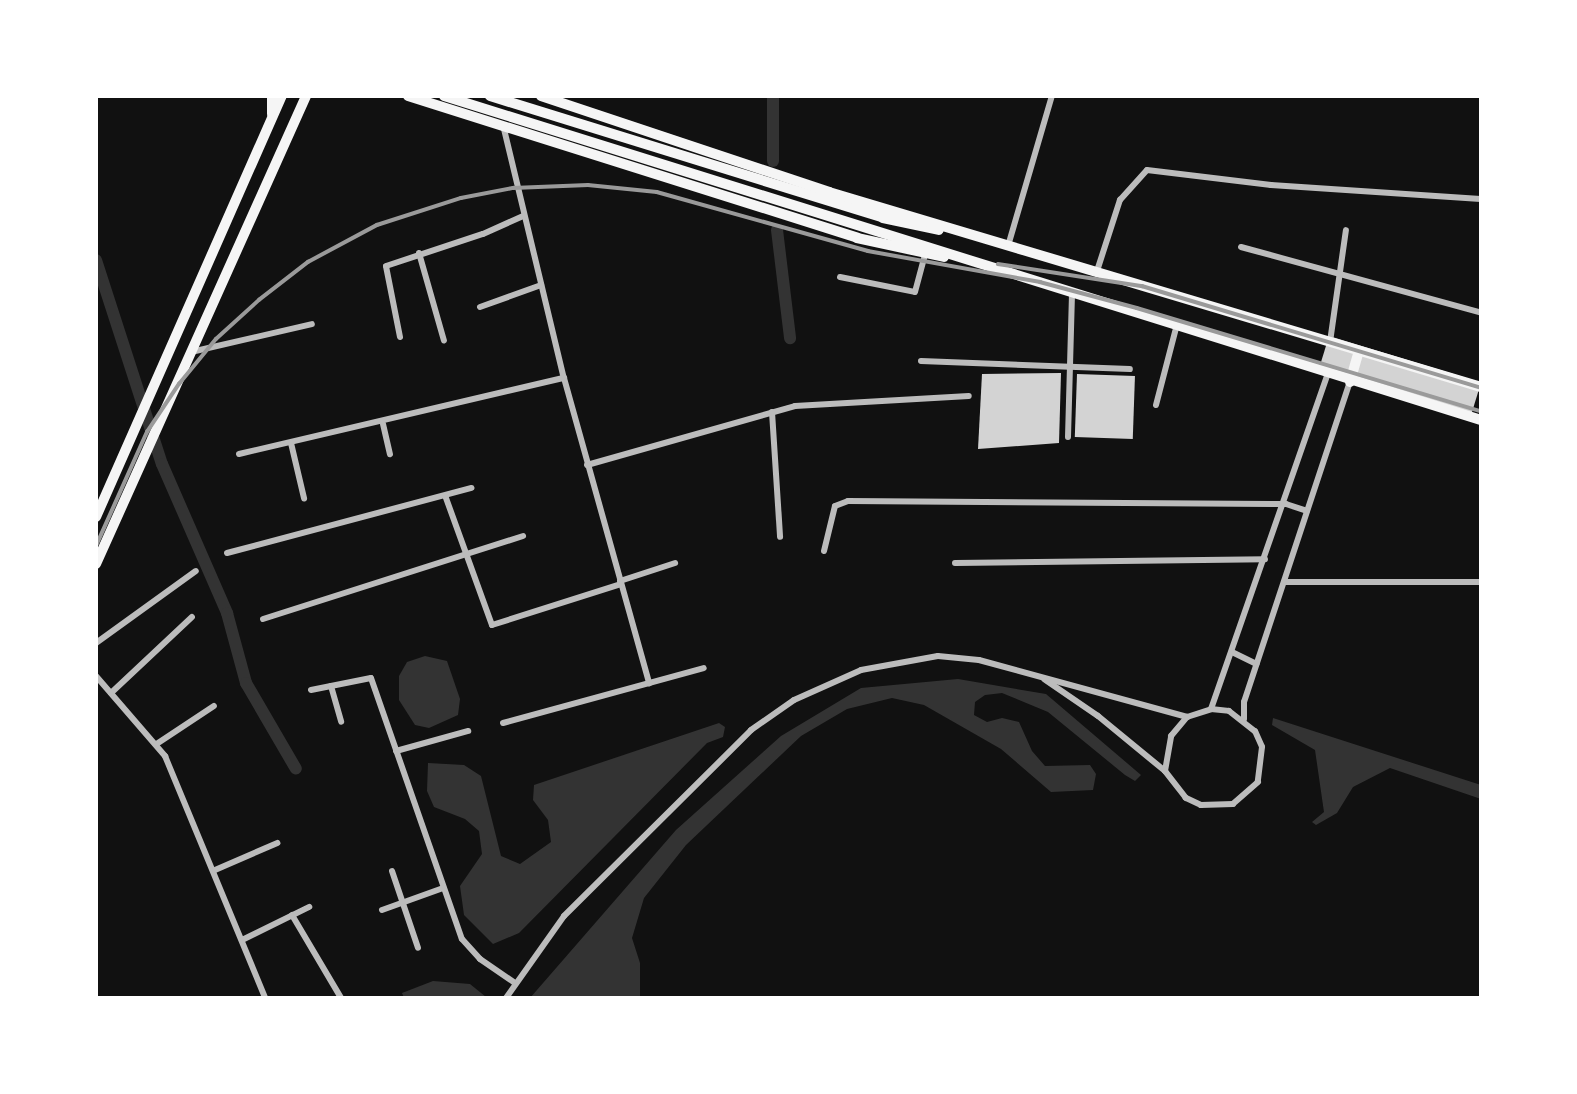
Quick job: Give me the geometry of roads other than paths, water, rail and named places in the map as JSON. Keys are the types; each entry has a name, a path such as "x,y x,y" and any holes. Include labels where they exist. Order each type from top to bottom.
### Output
{"main road":[{"path":"272,96 272,118"},
{"path":"96,517 282,96"},
{"path":"408,96 504,129 925,255 959,258"},
{"path":"444,96 1176,328 1481,421"},
{"path":"490,96 883,218 992,241"},
{"path":"541,96 992,241 1481,387"},
{"path":"96,564 186,356 307,98"},
{"path":"170,349 186,356"},
{"path":"1350,382 1359,351"}],"street":[{"path":"1009,246 1052,96"},
{"path":"504,129 564,378 649,682"},
{"path":"1097,271 1120,200 1147,170 1271,185 1481,199"},
{"path":"400,337 386,266 483,234 523,216"},
{"path":"1330,342 1346,230"},
{"path":"1241,247 1479,312"},
{"path":"419,253 444,341"},
{"path":"840,277 915,292 925,255"},
{"path":"480,307 541,285"},
{"path":"1068,437 1072,294"},
{"path":"186,356 312,324"},
{"path":"1156,405 1176,328"},
{"path":"921,361 1130,369"},
{"path":"1211,709 1234,653 1286,504 1327,375"},
{"path":"239,454 383,424 564,378"},
{"path":"1244,719 1257,664 1350,382"},
{"path":"587,465 772,412 810,404 969,396"},
{"path":"772,412 780,537"},
{"path":"383,424 390,454"},
{"path":"291,443 304,498"},
{"path":"227,553 446,498 471,488"},
{"path":"446,498 492,625 675,563"},
{"path":"824,551 835,506 848,501 1286,504 1307,511"},
{"path":"263,619 523,536"},
{"path":"955,563 1265,559"},
{"path":"96,643 196,571"},
{"path":"1284,582 1481,582"},
{"path":"111,693 192,617"},
{"path":"1234,653 1257,664"},
{"path":"506,998 564,916 751,730 794,700 861,670 938,656 979,660 1187,717"},
{"path":"503,723 704,668"},
{"path":"96,676 158,743 185,796 265,998"},
{"path":"311,690 371,678 462,939 480,959 515,983"},
{"path":"1044,678 1165,771 1186,797 1201,805 1233,804 1247,795 1263,764 1255,731 1244,719 1211,709 1187,717 1171,736 1165,771"},
{"path":"331,686 341,722"},
{"path":"158,743 214,706"},
{"path":"397,751 468,731"},
{"path":"215,870 277,843"},
{"path":"392,872 418,948"},
{"path":"382,911 443,888"},
{"path":"242,940 309,907"},
{"path":"292,915 341,998"}],"waterway":[{"path":"773,96 773,161"},
{"path":"777,230 790,338"},
{"path":"96,260 162,464 227,613 246,683 296,769"}],"railway":[{"path":"96,546 147,432 179,384 216,339 259,300 308,262 377,225 461,198 513,188 588,185 657,192 868,251 1040,282 1137,308 1481,411"},
{"path":"998,264 1142,286 1481,388"}]}
